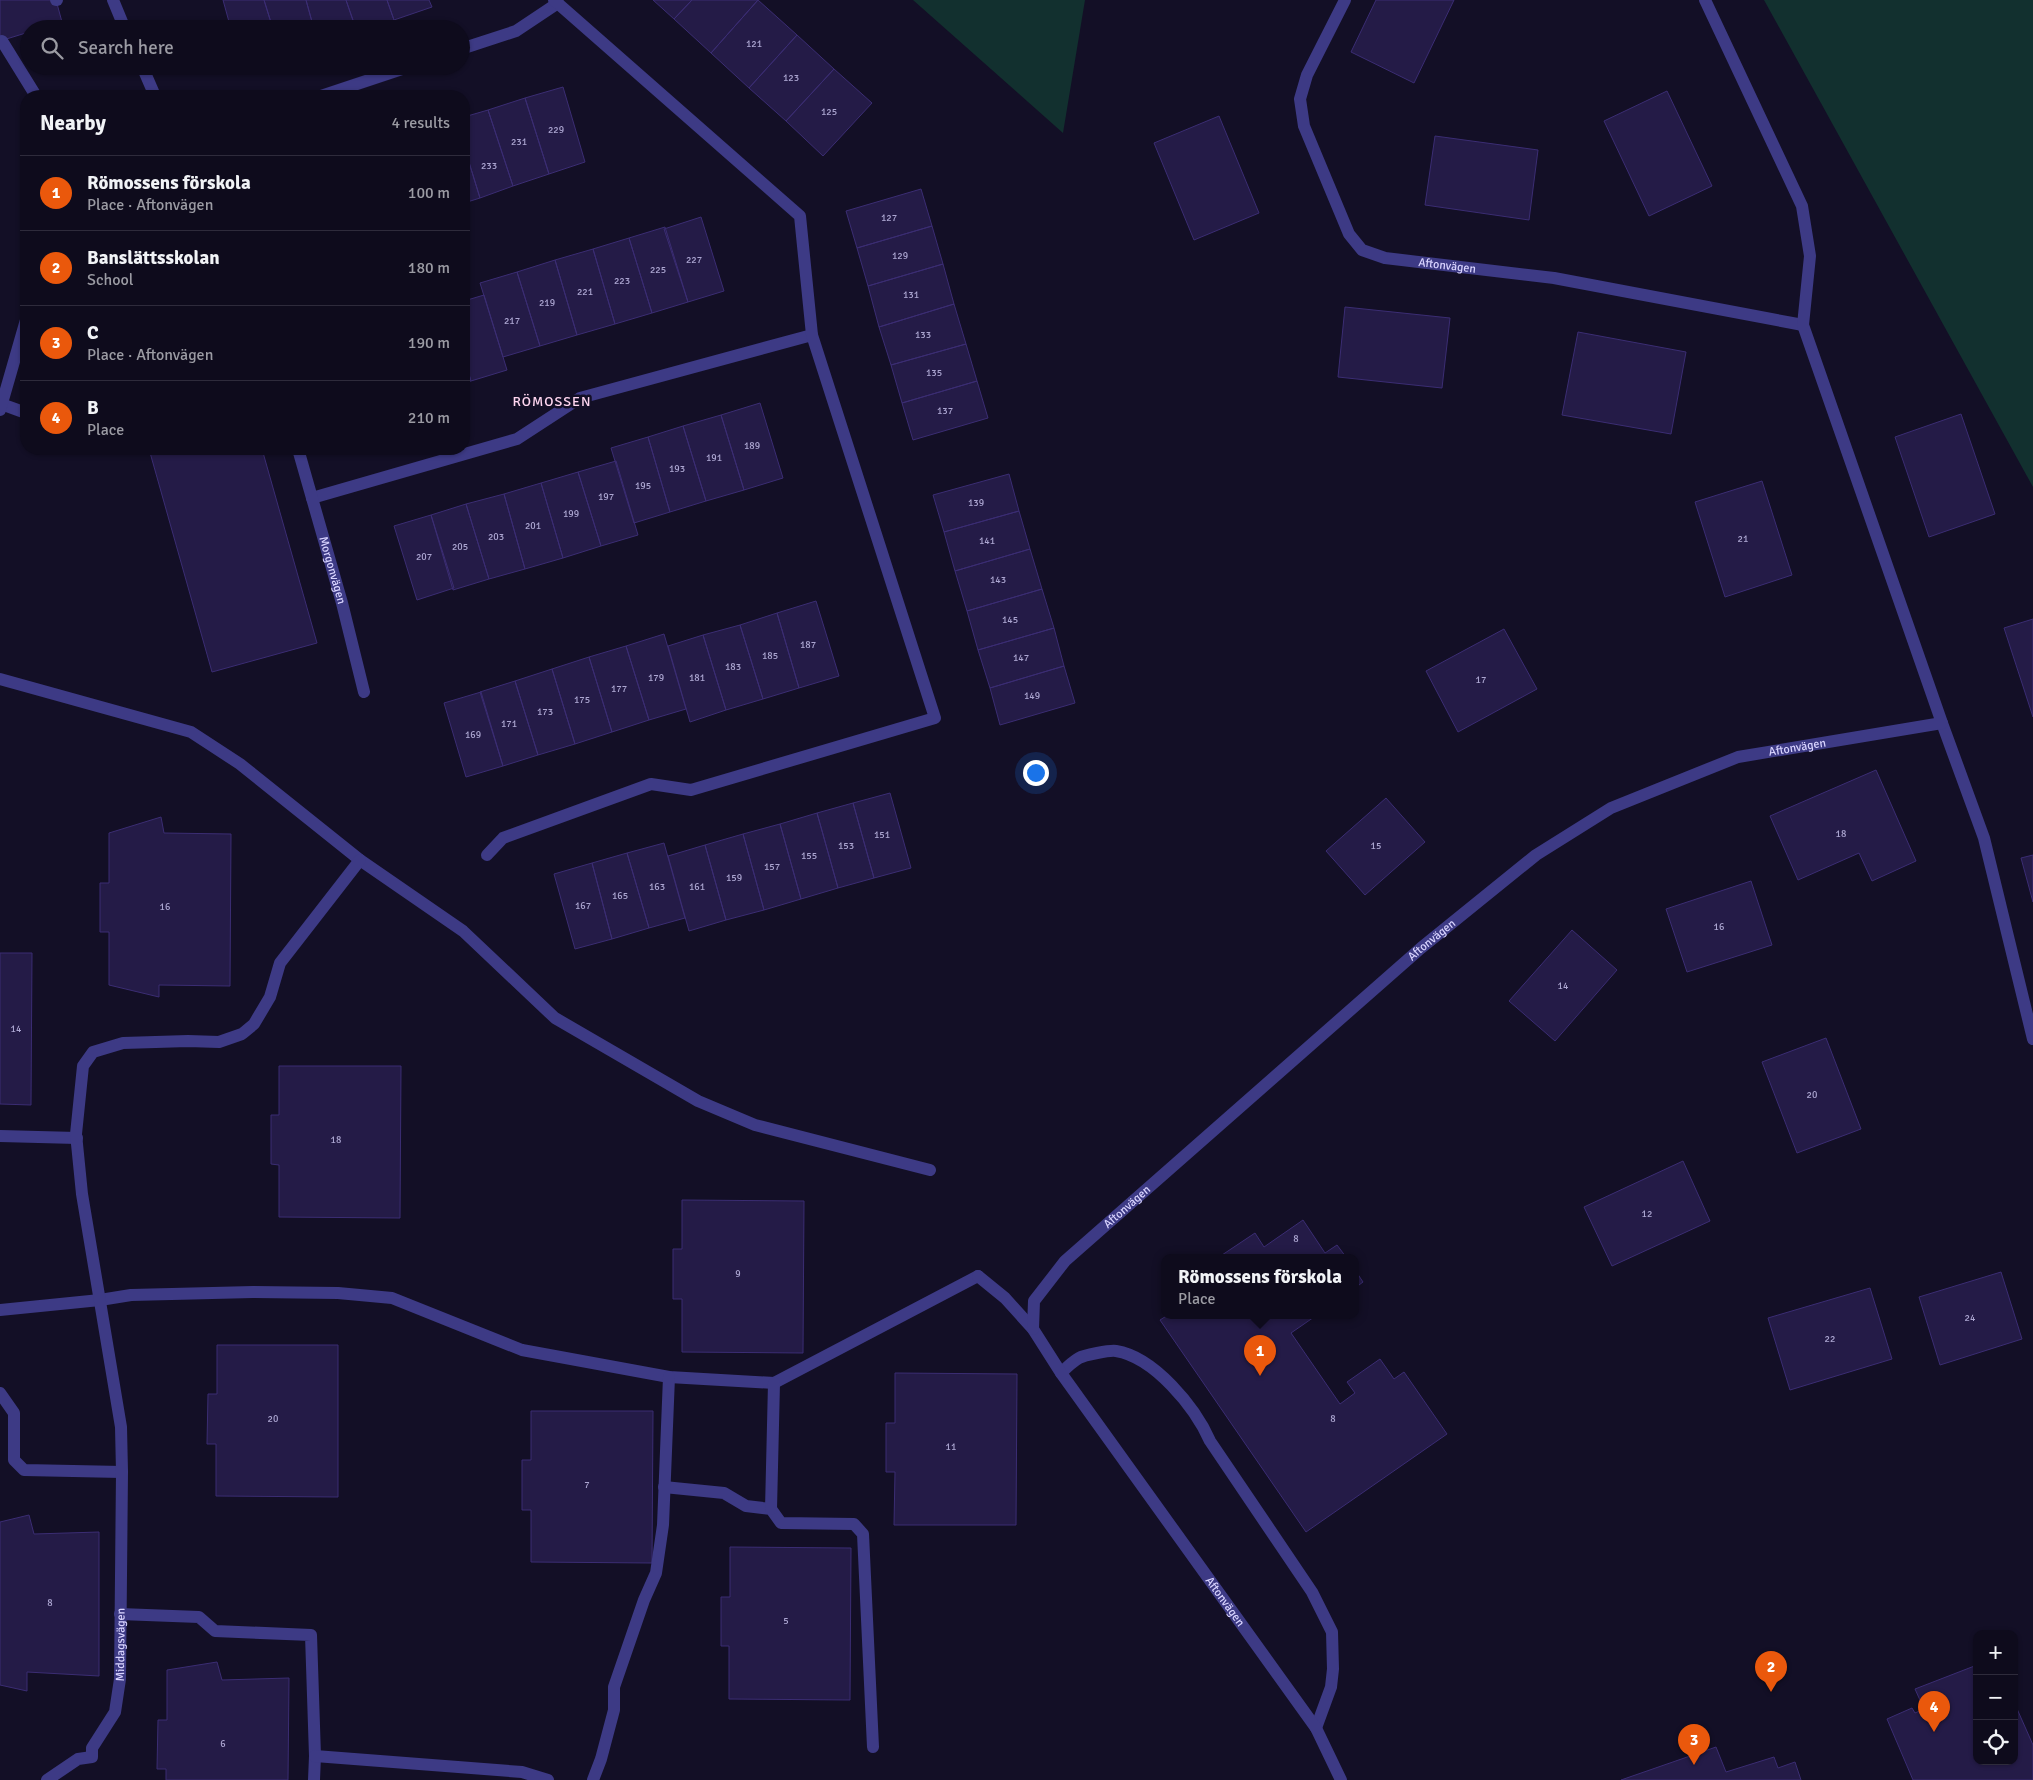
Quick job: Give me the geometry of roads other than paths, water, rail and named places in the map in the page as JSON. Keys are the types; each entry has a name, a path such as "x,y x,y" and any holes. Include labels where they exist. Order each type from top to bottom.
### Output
{"street":[{"path":"113,0 121,20"},
{"name":"Aftonvägen","path":"1345,0 1307,75 1300,99 1304,126 1348,234 1362,250 1385,258 1554,278 1803,325"},
{"path":"1705,0 1802,206 1810,256 1803,325 1984,838 2033,1039"},
{"path":"470,46 516,31 556,2 800,216 812,334 935,718 691,790 651,784 504,838 487,856"},
{"path":"2,40 20,70"},
{"path":"23,75 32,90"},
{"path":"146,75 152,90"},
{"path":"339,90 384,75"},
{"path":"470,453 517,439 580,398 812,334"},
{"path":"20,341 1,407 20,412"},
{"name":"Morgonvägen","path":"300,455 342,602 364,692"},
{"path":"312,498 461,455"},
{"path":"0,679 191,732 240,764 360,860 463,931 555,1018 698,1102 755,1125 930,1170"},
{"name":"Aftonvägen","path":"1033,1329 1034,1301 1065,1261 1422,948 1536,855 1611,808 1738,757 1942,723"},
{"name":"Middagsvägen","path":"47,1780 78,1759 92,1756 92,1748 115,1712 120,1679 121,1427 82,1194 77,1138 83,1066 93,1052 124,1043 219,1042 242,1034 254,1024 270,996 280,963 360,860"},
{"path":"0,1136 77,1138"},
{"name":"Aftonvägen","path":"774,1384 978,1276 1005,1298 1033,1329 1061,1373 1316,1728 1341,1780"},
{"path":"0,1310 131,1295 253,1292 338,1293 392,1298 522,1350 669,1377 774,1384 771,1509 781,1523 854,1524 863,1534 873,1747"},
{"path":"1061,1373 1079,1358 1115,1350 1139,1359 1163,1377 1201,1421 1210,1441 1312,1592 1332,1632 1333,1669 1331,1687 1316,1728"},
{"path":"593,1780 614,1710 614,1688 644,1600 656,1573 663,1525 669,1377"},
{"path":"0,1393 14,1413 14,1460 24,1470 122,1472"},
{"path":"664,1487 724,1493 746,1506 771,1509"},
{"path":"120,1614 199,1617 215,1630 311,1635 314,1780"},
{"path":"315,1756 522,1772 548,1780"}],"place":[{"name":"Römossens förskola","path":"1260,1376"},
{"name":"Banslättsskolan","path":"1771,1692"},
{"name":"B","path":"1934,1732"},
{"name":"C","path":"1694,1765"}],"district":[{"name":"RÖMOSSEN","path":"552,401"}]}
